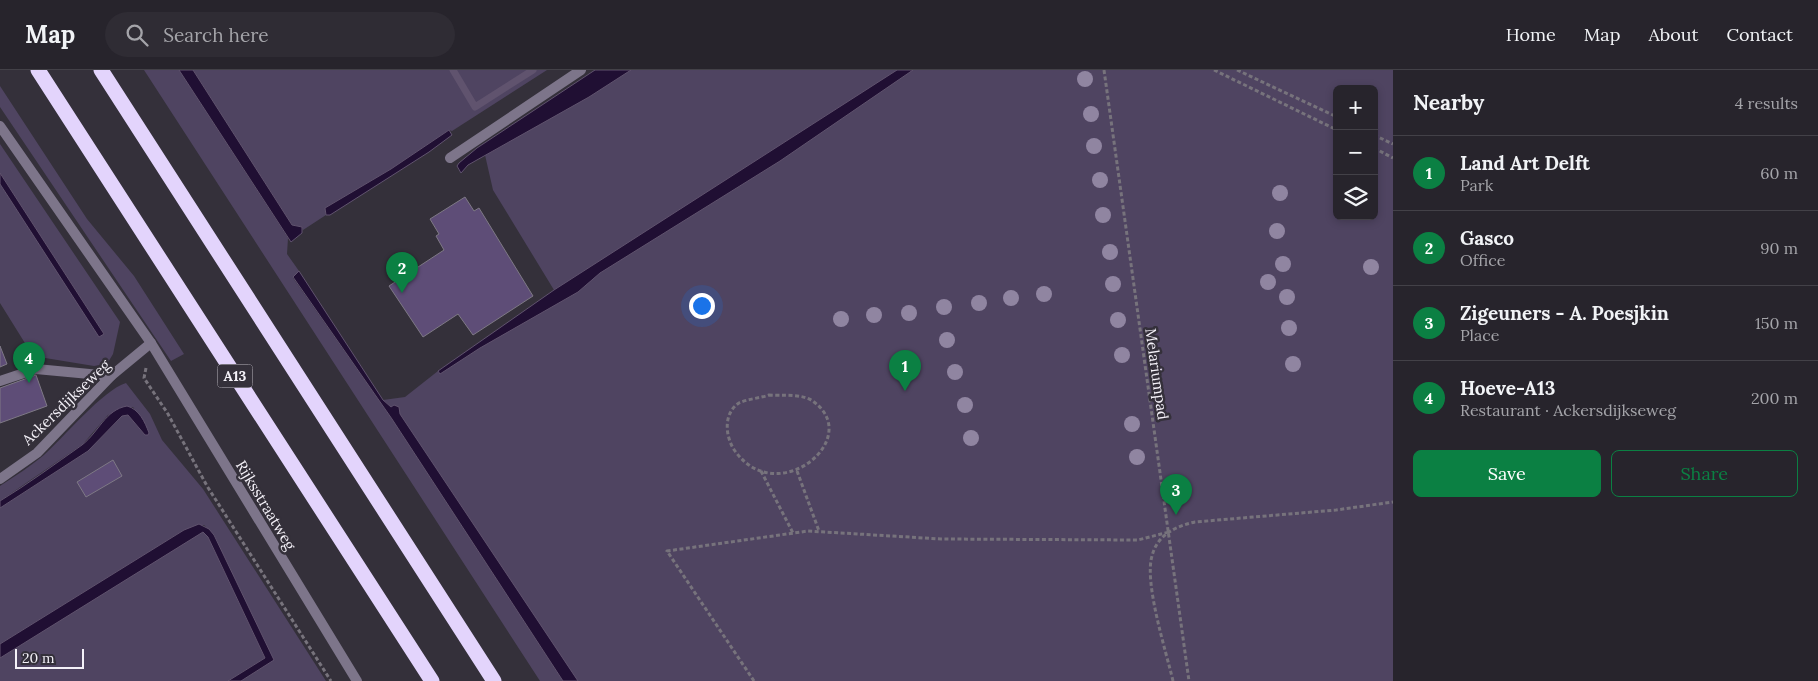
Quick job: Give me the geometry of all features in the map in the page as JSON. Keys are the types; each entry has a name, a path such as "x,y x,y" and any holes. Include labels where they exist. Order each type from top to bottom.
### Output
{"highway":[{"name":"A13","path":"38,70 432,681"},
{"path":"101,70 494,681"}],"street":[{"path":"450,158 581,70"},
{"name":"Rijksstraatweg","path":"0,126 151,343 357,681"},
{"name":"Ackersdijkseweg","path":"0,479 37,453 111,376 151,343"},
{"path":"0,381 36,369 111,376"}],"path":[{"name":"Melariumpad","path":"1104,70 1189,681"},
{"path":"1214,70 1333,128"},
{"path":"1237,70 1333,115"},
{"path":"1378,137 1393,144"},
{"path":"1378,150 1393,158"},
{"path":"151,343 144,378 168,414 207,486 331,681"},
{"path":"769,395 795,396 814,401 826,416 830,426 819,455 809,465 797,470 776,474 751,467 740,459 730,444 726,430 729,414 740,403 769,395"},
{"path":"761,470 793,533"},
{"path":"797,470 819,531"},
{"path":"1173,681 1151,584 1152,556 1159,541 1169,532 1178,526 1195,522 1336,510 1393,502"},
{"path":"754,681 667,551 819,531 941,539 1128,540 1138,540 1169,532"}],"shaded area":[{"path":"144,70 179,70 288,238 287,254 299,271 293,278 392,419 563,681 540,681"},
{"path":"179,70 193,70 292,225 302,227 302,233 291,242"},
{"path":"193,70 547,70 452,131 449,130 391,169 325,208 326,215 303,230 302,227 292,225"},
{"path":"595,70 631,70 589,97 468,165 461,173 457,166 477,148"},
{"path":"608,70 1393,70 1393,681 569,681 391,407 383,400 405,397 438,371 439,373 558,288 554,290 493,190 485,155"},
{"path":"897,70 913,70 780,161 600,273 578,292 480,348 440,374 438,371 554,290"},
{"path":"0,86 87,219 134,276 184,354 171,361 0,107"},
{"path":"449,130 452,135 429,152 330,215 326,215 325,208 391,169"},
{"path":"0,144 120,322 113,354 107,364 94,366 33,356 0,303 0,184 99,336 104,334 0,173"},
{"path":"0,173 104,334 99,337 0,184"},
{"path":"299,271 383,400 391,407 394,405 399,407 400,414 578,681 563,681 392,419 293,277"},
{"path":"126,383 150,414 162,440 203,489 326,681 241,681 273,660 214,535 204,525 184,530 0,644 0,508 88,451 122,416 128,415 145,435 149,433 133,407 108,415 83,444 0,501 0,486 44,455 95,404 117,387"},
{"path":"127,406 141,416 149,433 148,435 145,435 128,415 122,416 88,451 0,508 0,501 82,445 113,412"},
{"path":"199,524 209,529 214,535 274,660 241,681 228,681 265,658 208,537 203,532 0,658 0,644 184,530"},
{"path":"203,532 208,537 265,658 228,681 0,681 0,658"}],"building":[{"path":"465,197 474,211 479,208 533,296 473,335 458,314 423,337 389,286 444,250 436,236 439,234 430,219"},
{"path":"0,346 7,364 0,367"},
{"path":"36,375 47,406 0,423 0,388"},
{"path":"113,460 122,476 86,497 77,482"}],"waterway":[{"path":"453,70 475,107 533,70"}],"place":[{"name":"Gasco","path":"402,293"},
{"name":"Hoeve-A13","path":"29,383"},
{"name":"Land Art Delft","path":"905,391"},
{"name":"Zigeuners - A. Poesjkin","path":"1176,515"}]}
